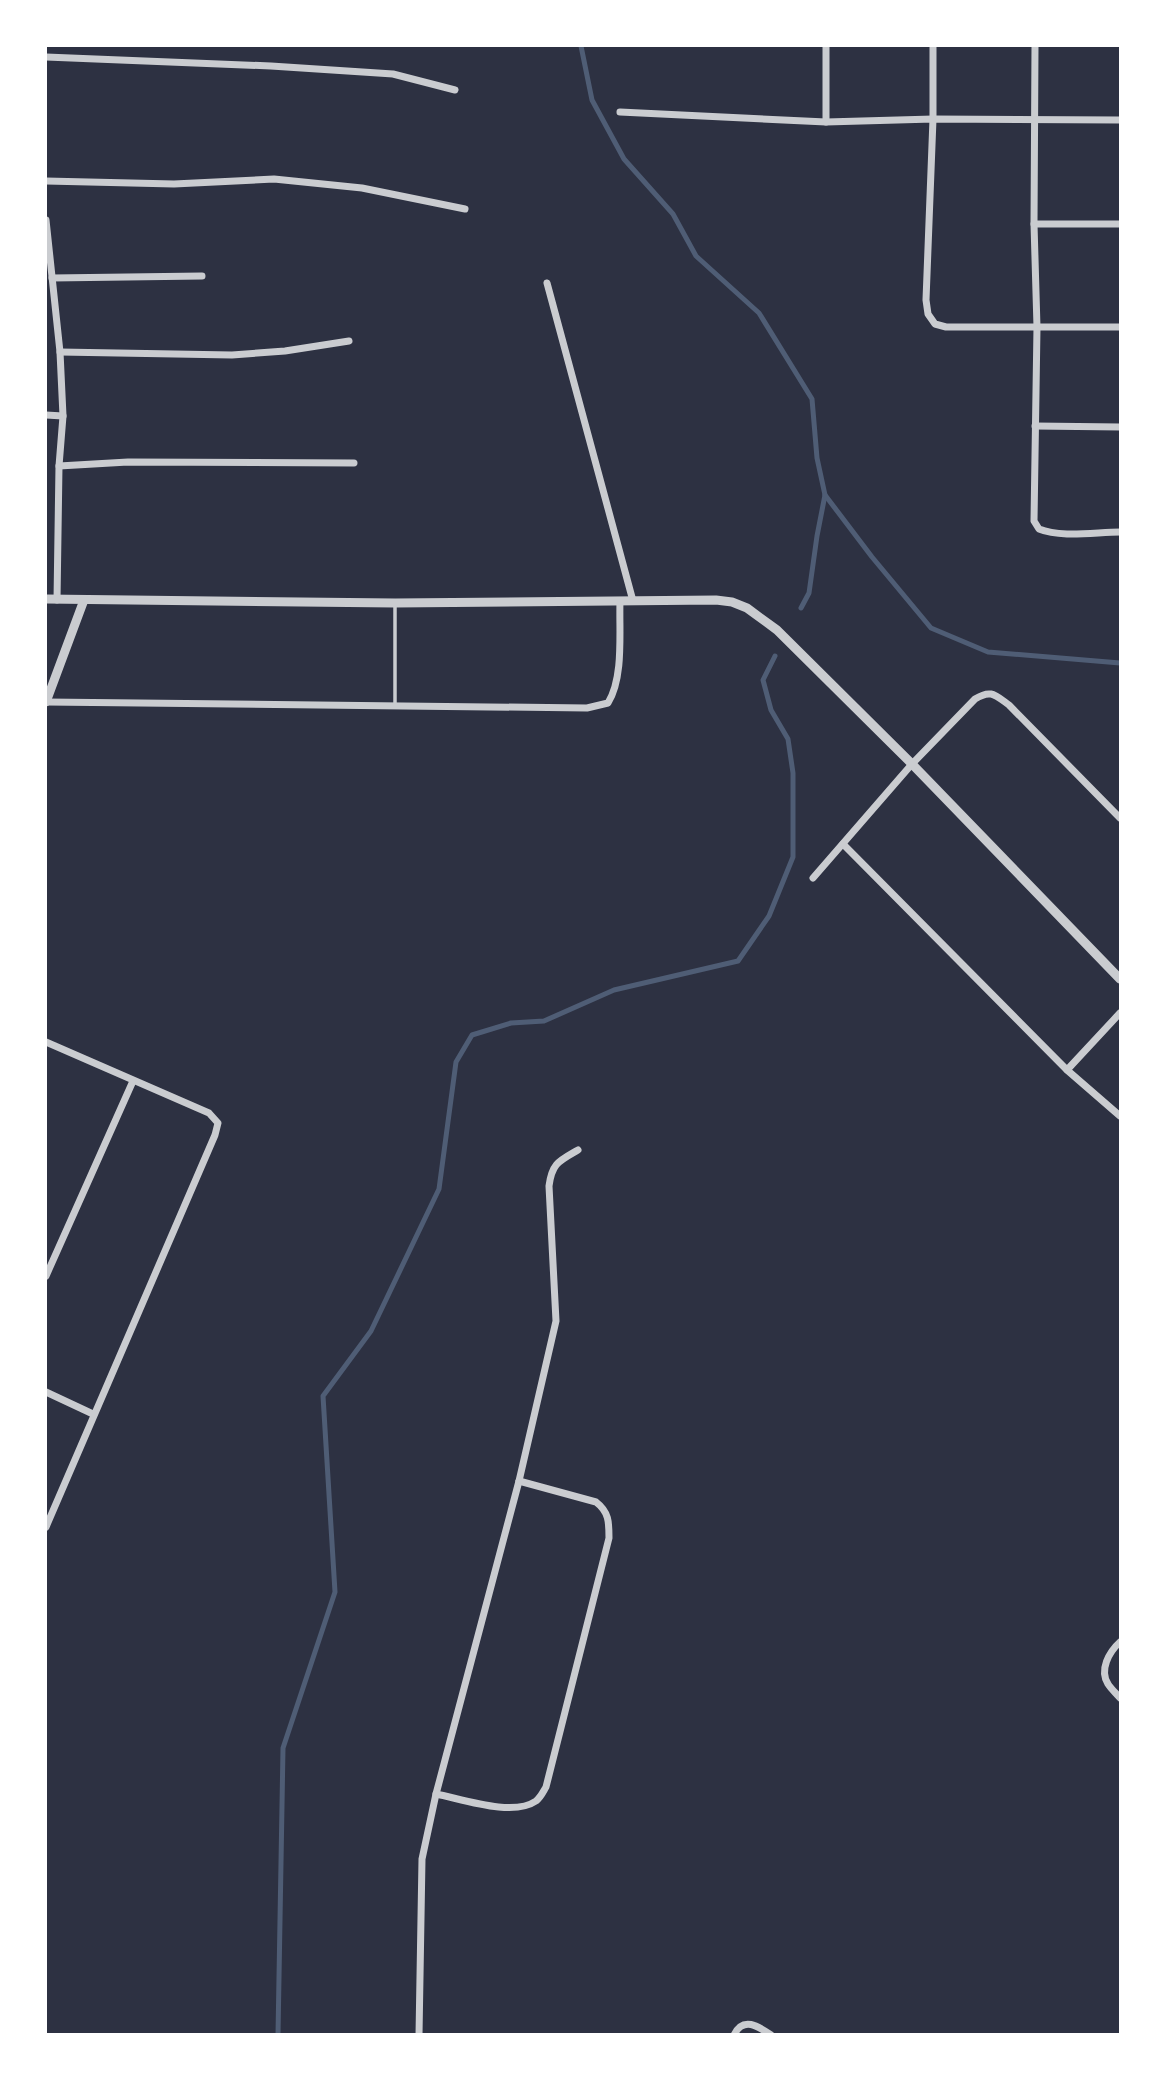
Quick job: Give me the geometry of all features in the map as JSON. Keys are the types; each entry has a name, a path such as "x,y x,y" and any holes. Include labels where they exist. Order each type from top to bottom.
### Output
{"street":[{"path":"826,46 826,121"},
{"path":"933,46 928,314 935,324 946,327 1121,327"},
{"path":"1035,46 1034,224 1037,327 1034,521 1039,529 1061,534 1121,532"},
{"path":"46,57 393,74 454,90"},
{"path":"620,112 826,121 1121,121"},
{"path":"46,181 174,184 274,179 362,188 464,209"},
{"path":"46,220 52,278 50,297 60,352 63,416 58,466 57,600"},
{"path":"1034,224 1121,224"},
{"path":"52,278 202,276"},
{"path":"547,283 633,601"},
{"path":"60,352 232,355 285,351 349,341"},
{"path":"46,415 63,416"},
{"path":"1035,426 1121,427"},
{"path":"58,466 128,462 354,463"},
{"path":"46,599 395,603 732,602 747,608 778,630 1121,979"},
{"path":"84,600 46,702 587,708 608,703 614,692 619,654 620,601"},
{"path":"813,878 912,764 975,699 984,694 991,693 1009,705 1121,818"},
{"path":"843,844 1067,1070 1121,1116"},
{"path":"1067,1070 1121,1013"},
{"path":"46,1042 209,1113 218,1123 46,1527"},
{"path":"46,1276 133,1081"},
{"path":"419,2035 422,1859 436,1794 519,1481 556,1321 549,1186 551,1172 557,1163 578,1150"},
{"path":"46,1392 93,1413"},
{"path":"436,1794 501,1807 517,1807 539,1799 546,1787 609,1538 609,1520 604,1508 596,1502 519,1481"},
{"path":"1121,1642 1110,1655 1104,1673 1107,1683 1121,1698"},
{"path":"734,2035 740,2026 748,2024 756,2025 771,2035"}],"lane":[{"path":"395,603 395,706"}],"waterway":[{"path":"581,46 592,100 624,159 673,214 696,256 759,313 812,399 817,458 825,495 809,593 801,608"},
{"path":"825,495 931,628 988,652 1120,663"},
{"path":"278,2035 283,1748 335,1592 323,1396 371,1331 439,1189 456,1062 472,1035 511,1023 544,1021 614,990 738,961 769,916 793,857 793,773 788,739 771,710 763,680 775,656"}]}
